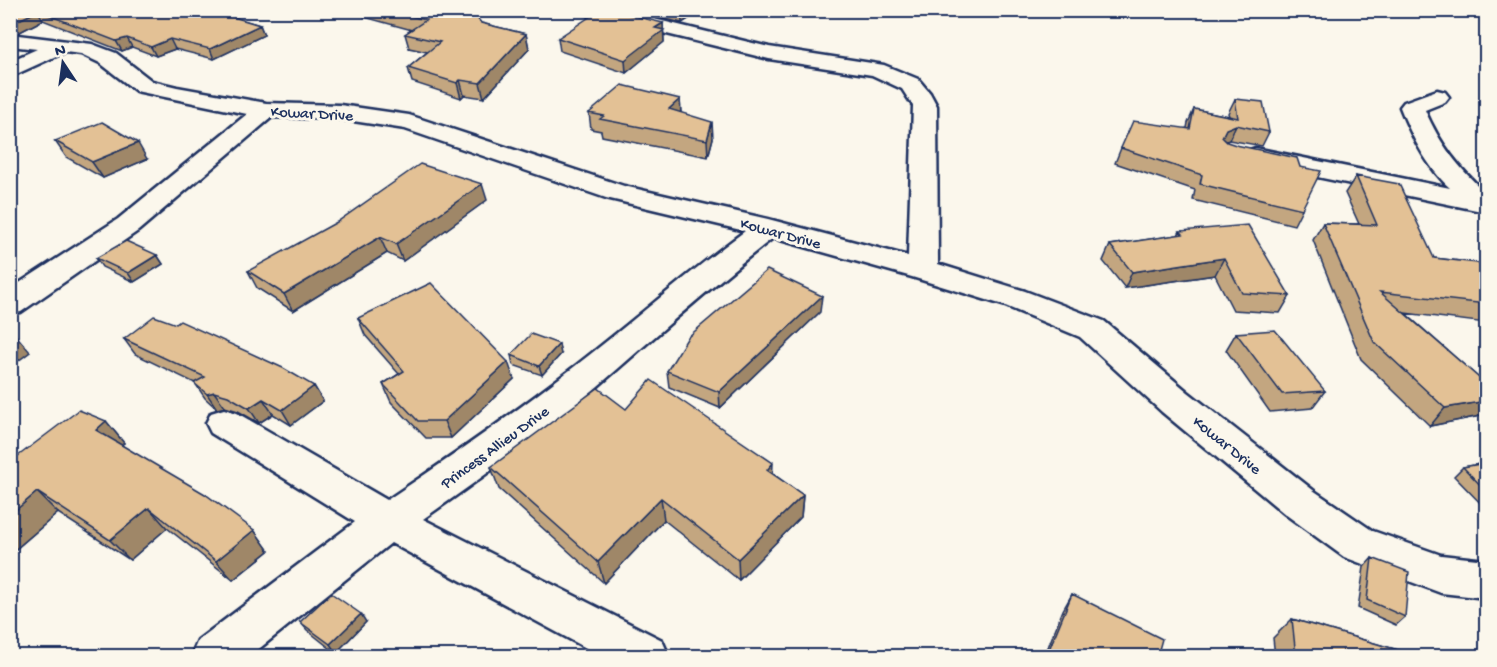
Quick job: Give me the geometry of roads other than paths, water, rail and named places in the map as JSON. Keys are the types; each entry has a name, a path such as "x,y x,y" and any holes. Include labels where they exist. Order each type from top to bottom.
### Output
{"street":[{"path":"592,10 748,48 876,71 903,79 920,91 925,106 923,270"},
{"name":"Kowar Drive","path":"10,40 85,48 108,58 144,86 177,94 266,110 340,112 409,122 616,192 768,228 923,270 1014,298 1092,329 1175,402 1299,502 1359,544 1441,574 1486,579"},
{"path":"10,69 63,45"},
{"path":"1437,97 1412,107 1422,130 1451,175 1485,205"},
{"path":"10,304 128,225 266,110"},
{"path":"1230,150 1485,205"},
{"name":"Princess Allieu Drive","path":"214,657 388,521 492,450 584,378 709,272 768,228"},
{"path":"224,423 388,521 646,657"}]}
